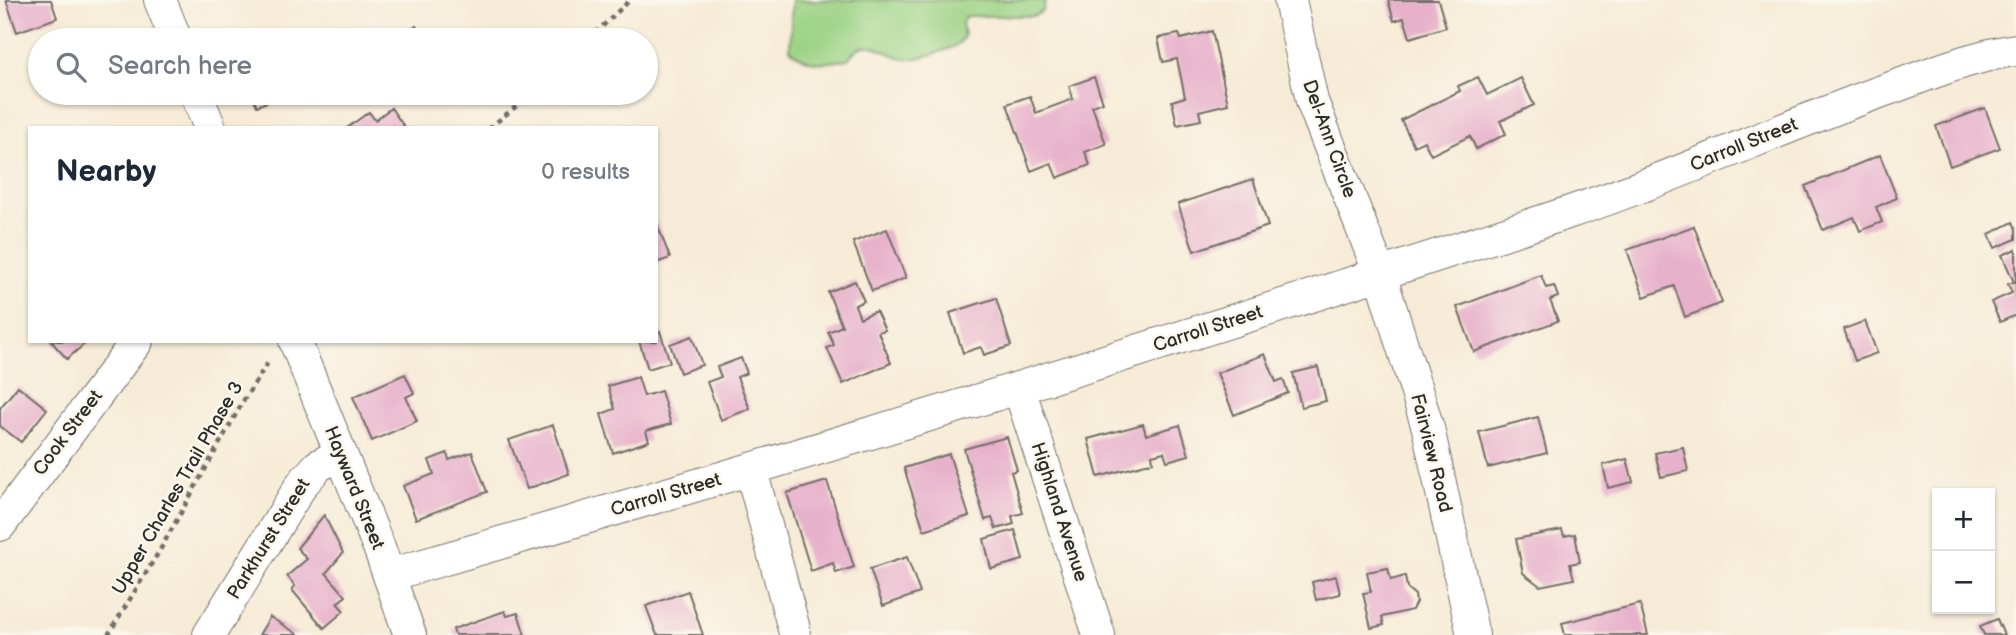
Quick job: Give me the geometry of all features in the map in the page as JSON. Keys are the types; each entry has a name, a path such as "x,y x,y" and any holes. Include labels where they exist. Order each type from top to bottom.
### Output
{"street":[{"path":"160,0 171,28"},
{"name":"Del-Ann Circle","path":"1290,0 1312,101 1380,274"},
{"name":"Carroll Street","path":"389,575 751,470 1380,274 1628,193 1836,108 1957,64 1994,53 2016,50"},
{"path":"201,105 209,126"},
{"name":"Fairview Road","path":"1380,274 1428,428 1473,635"},
{"name":"Cook Street","path":"0,525 136,343"},
{"name":"Hayward Street","path":"284,348 340,454 410,635"},
{"name":"Highland Avenue","path":"1019,388 1099,635"},
{"name":"Parkhurst Street","path":"209,635 302,484 313,469 340,454"},
{"path":"751,470 794,629"}],"path":[{"path":"601,28 630,0"},
{"path":"492,126 518,105"},
{"name":"Upper Charles Trail Phase 3","path":"108,635 160,550 245,398 284,348"}],"green space":[{"path":"792,0 1045,1 1043,11 1034,16 966,16 962,22 964,36 959,43 932,54 905,59 868,46 855,51 848,59 825,63 810,61 790,49"}],"building":[{"path":"6,0 51,0 57,18 17,32"},
{"path":"1388,0 1438,0 1446,27 1410,38 1404,18 1394,21"},
{"path":"1212,31 1228,104 1199,111 1201,120 1177,125 1172,101 1185,97 1177,59 1163,62 1158,38 1179,34 1181,39"},
{"path":"1094,77 1103,102 1092,106 1106,144 1085,152 1090,165 1057,178 1051,163 1031,171 1007,104 1030,96 1036,113 1073,99 1069,86"},
{"path":"1478,77 1487,95 1521,78 1534,105 1500,121 1506,134 1476,149 1470,136 1431,155 1424,141 1414,146 1401,120 1460,91 1458,86"},
{"path":"391,108 404,126 350,126 369,112 375,120"},
{"path":"1985,108 2000,148 1950,166 1936,126"},
{"path":"1880,155 1897,198 1876,207 1882,222 1860,231 1854,217 1823,230 1805,186"},
{"path":"1253,179 1268,226 1194,251 1178,204"},
{"path":"2013,222 2016,239 1995,248 1989,234"},
{"path":"658,226 670,258 658,262"},
{"path":"1694,226 1722,303 1685,317 1674,286 1644,297 1627,250"},
{"path":"887,229 906,278 872,291 853,242"},
{"path":"2016,249 2016,315 2000,322 1991,302 2012,293 2008,284 2014,282 2002,255"},
{"path":"1541,275 1546,288 1554,286 1558,297 1550,300 1558,321 1474,352 1457,307"},
{"path":"855,281 864,301 855,305 860,318 876,311 885,330 878,332 891,363 843,384 827,348 834,345 828,332 842,326 828,292"},
{"path":"996,298 1011,346 984,355 981,347 963,353 950,313"},
{"path":"1865,321 1877,353 1855,361 1844,329"},
{"path":"660,331 670,362 648,369 640,343 658,343"},
{"path":"692,336 702,365 680,373 670,344"},
{"path":"53,343 86,343 67,359"},
{"path":"1265,354 1276,382 1283,379 1288,393 1234,415 1217,373"},
{"path":"741,358 747,373 737,377 750,409 721,420 707,382 721,377 717,367"},
{"path":"1318,367 1326,401 1301,407 1293,373"},
{"path":"405,374 414,393 406,397 417,421 372,441 353,397"},
{"path":"638,377 644,396 661,391 671,424 646,431 649,441 613,453 601,414 615,409 608,386"},
{"path":"18,386 47,409 21,442 0,426 0,408"},
{"path":"1538,417 1547,453 1488,468 1479,432"},
{"path":"1143,424 1146,435 1180,425 1189,455 1167,461 1164,452 1152,455 1153,462 1098,477 1088,439"},
{"path":"553,425 569,474 527,489 509,440"},
{"path":"1007,437 1017,470 1011,472 1023,513 1012,516 1014,524 996,529 992,518 985,520 964,449"},
{"path":"1683,447 1688,471 1661,477 1655,453"},
{"path":"472,452 487,492 416,519 403,486 434,474 429,460 447,453 449,460"},
{"path":"949,454 969,516 924,530 904,468"},
{"path":"1627,459 1633,482 1608,488 1603,465"},
{"path":"827,481 854,567 836,573 833,563 811,571 787,493"},
{"path":"324,515 343,553 326,573 346,596 337,603 344,611 324,628 292,590 295,586 287,576 307,559 297,548"},
{"path":"1015,530 1023,560 991,569 984,539"},
{"path":"1562,530 1564,536 1575,534 1580,562 1570,564 1574,579 1540,586 1523,573 1516,539"},
{"path":"907,557 920,593 883,606 870,569"},
{"path":"1388,568 1391,580 1405,576 1407,588 1415,595 1416,602 1412,610 1382,617 1384,625 1371,628 1363,593 1371,592 1367,572"},
{"path":"1336,576 1340,594 1316,600 1312,582"},
{"path":"688,591 703,635 657,635 646,606"},
{"path":"1640,604 1648,635 1565,635 1562,623"},
{"path":"505,611 507,616 518,613 525,635 455,635 453,629"},
{"path":"270,617 299,635 259,635"},
{"path":"1997,619 2004,635 1984,635 1980,626"}]}
